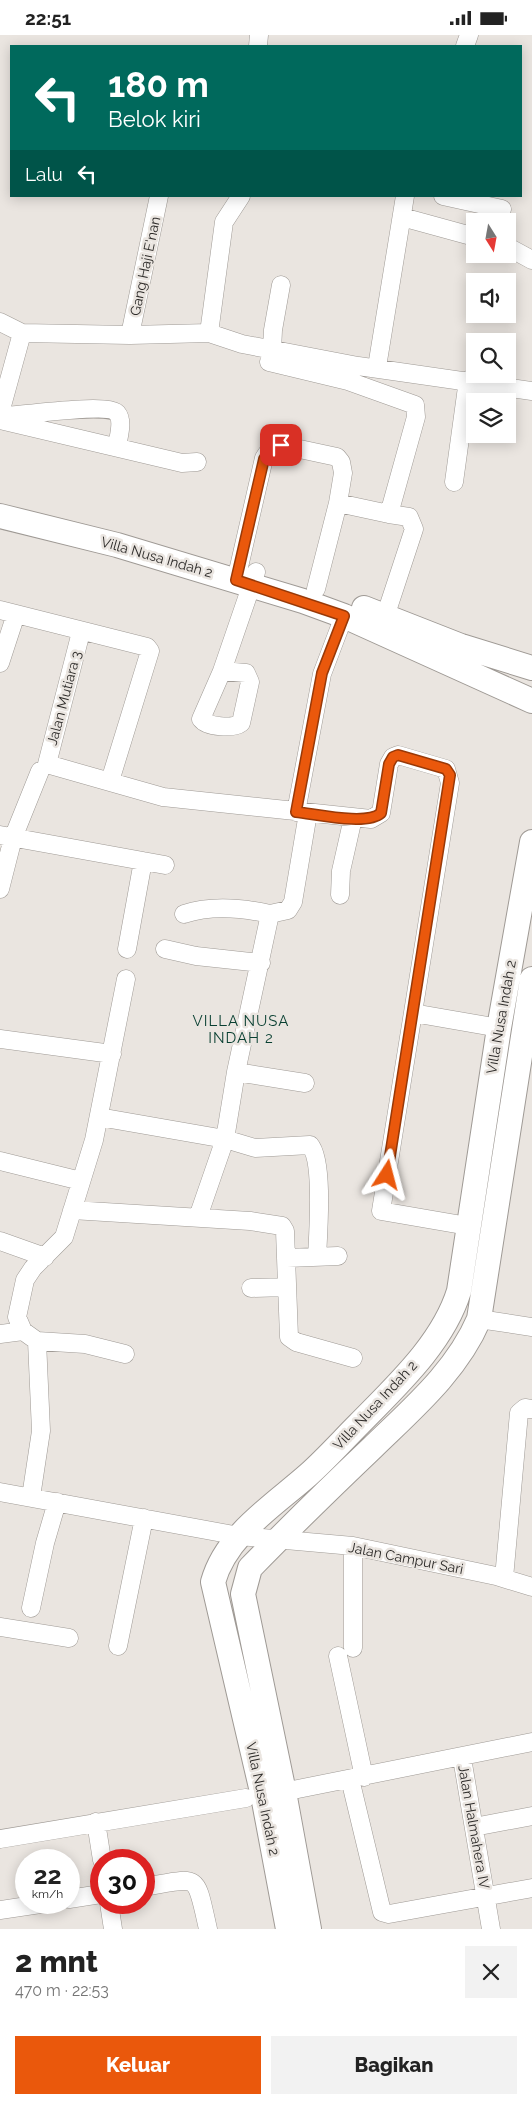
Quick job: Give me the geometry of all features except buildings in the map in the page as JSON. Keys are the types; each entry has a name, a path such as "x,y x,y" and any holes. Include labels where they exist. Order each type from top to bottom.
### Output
{"street":[{"name":"Gang Haji E'nan","path":"130,335 159,197"},
{"path":"209,333 224,222 240,197"},
{"path":"377,367 405,197"},
{"path":"447,197 502,209"},
{"path":"402,217 466,235"},
{"path":"516,251 532,260"},
{"path":"271,356 280,285"},
{"path":"0,322 22,333 130,335 209,333 415,405 416,417 389,514"},
{"path":"0,413 22,333"},
{"path":"271,356 377,367 466,380"},
{"path":"454,482 468,383"},
{"path":"485,383 532,391"},
{"path":"0,418 76,409 109,409 117,413 120,419 116,447"},
{"path":"0,418 182,463 198,462"},
{"path":"222,671 245,576 264,459 270,449 281,445 337,457 341,462 343,473 338,503 316,589"},
{"name":"Villa Nusa Indah 2","path":"0,502 83,521 245,576 344,616 532,701"},
{"path":"338,503 410,517 414,529 385,617"},
{"name":"Villa Nusa Indah 2","path":"0,516 43,533 245,576 316,589 461,646 532,668"},
{"path":"0,663 8,612 81,632 147,647 150,651 110,781"},
{"path":"184,914 199,909 252,910 270,914 288,910 293,902 302,813 322,673 344,616"},
{"name":"Jalan Mutiara 3","path":"0,889 6,837 43,767 81,632"},
{"path":"43,767 110,781 163,797 353,819 371,819 381,813 389,764 393,757 398,755 446,769 450,783 381,1211 468,1226"},
{"path":"340,895 341,871 353,819"},
{"path":"6,837 165,865"},
{"name":"Villa Nusa Indah 2","path":"309,1929 265,1795 213,1582 224,1555 239,1536 313,1471 397,1385 444,1325 454,1305 459,1291 494,1057 532,842"},
{"path":"127,949 143,861"},
{"path":"198,1217 225,1139 236,1072 261,963 270,914"},
{"path":"165,949 196,956 261,963"},
{"path":"31,1497 41,1431 30,1336 17,1317 25,1281 64,1237 99,1117 126,979"},
{"name":"Villa Nusa Indah 2","path":"288,1929 265,1795 243,1594 250,1568 427,1395 462,1352 479,1319 525,1064 532,979"},
{"path":"413,1013 499,1028"},
{"path":"0,1039 112,1053"},
{"path":"494,1057 525,1064"},
{"path":"236,1072 305,1083"},
{"path":"99,1117 225,1139 255,1148 306,1145 312,1147 320,1201 317,1257"},
{"path":"0,1161 81,1181"},
{"path":"72,1210 198,1217 250,1221 282,1226 285,1231 287,1258 287,1329 292,1340 352,1358"},
{"path":"0,1241 45,1257"},
{"path":"287,1258 338,1256"},
{"path":"251,1288 287,1287"},
{"path":"479,1319 532,1327"},
{"path":"0,1334 30,1336 85,1344 125,1354"},
{"path":"504,1578 519,1413 525,1408 532,1409"},
{"name":"Jalan Campur Sari","path":"0,1492 239,1536 353,1546 504,1578 532,1587"},
{"path":"31,1608 45,1543 57,1502"},
{"path":"118,1646 144,1518"},
{"path":"353,1546 346,1652 357,1778 382,1912 389,1914 532,1888"},
{"path":"0,1627 69,1638"},
{"path":"0,1839 265,1795 462,1758 532,1742"},
{"name":"Jalan Halmahera IV","path":"462,1758 491,1929"},
{"path":"474,1827 532,1816"},
{"path":"96,1822 100,1849"},
{"path":"155,1885 187,1879 195,1883 199,1889 208,1929"},
{"path":"0,1909 15,1907"},
{"path":"110,1914 113,1929"}],"district":[{"name":"VILLA NUSA INDAH 2","path":"241,1030"}],"route":[{"path":"281,445 270,449 264,459 236,580 344,616 322,673 296,812 353,819 371,819 376,817 381,813 389,764 393,757 398,755 446,769 450,775 387,1175"}]}
